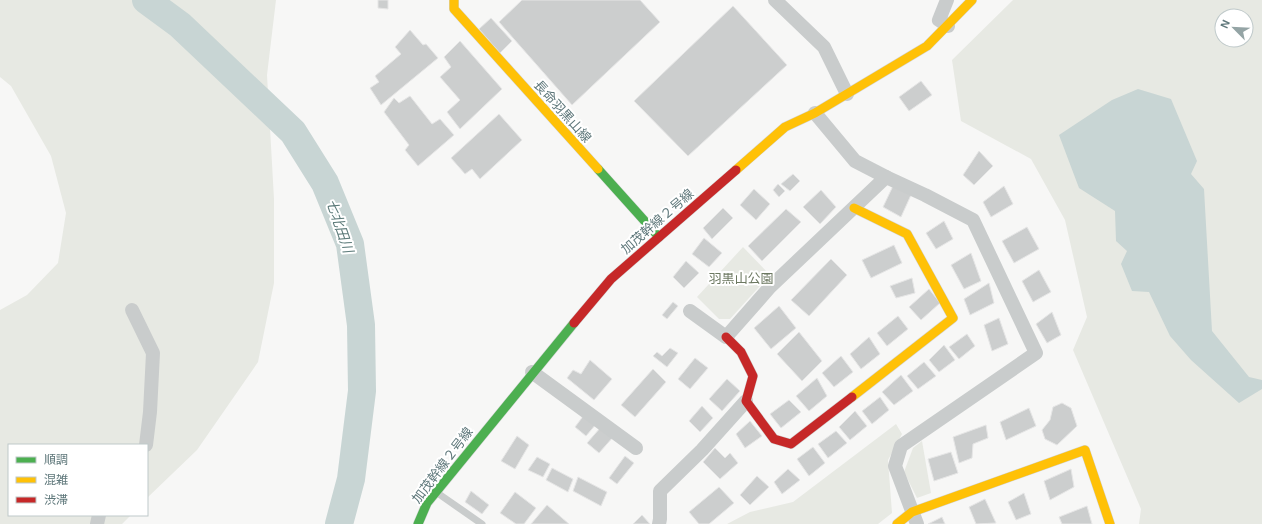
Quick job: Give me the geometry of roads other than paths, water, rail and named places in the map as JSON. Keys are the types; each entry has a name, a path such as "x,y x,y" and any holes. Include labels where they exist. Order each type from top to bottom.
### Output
{"street":[{"name":"長命羽黒山線","path":"454,0 454,9 659,236"},
{"path":"775,0 824,47 847,94"},
{"path":"947,0 939,20 948,26"},
{"name":"加茂幹線２号線","path":"418,524 427,503 532,372 611,279 785,127 815,113 927,46 972,0"},
{"path":"815,113 855,161 973,220 1036,353 902,446 895,466 915,518"},
{"path":"726,337 770,287 886,177"},
{"path":"746,401 774,439 791,444 953,318 907,234 854,208"},
{"path":"132,310 153,353 150,412 146,444"},
{"path":"659,524 660,491 702,450 746,401 753,376 742,352 726,337 690,311"},
{"path":"532,372 636,448"},
{"path":"897,524 1085,450 1110,524"}],"lane":[{"path":"436,492 482,524"}],"waterway":[{"name":"七北田川","path":"146,0 180,25 293,132 325,183 350,244 361,325 362,391 351,479 339,524"}],"park label":[{"name":"羽黒山公園","path":"741,278"}]}
